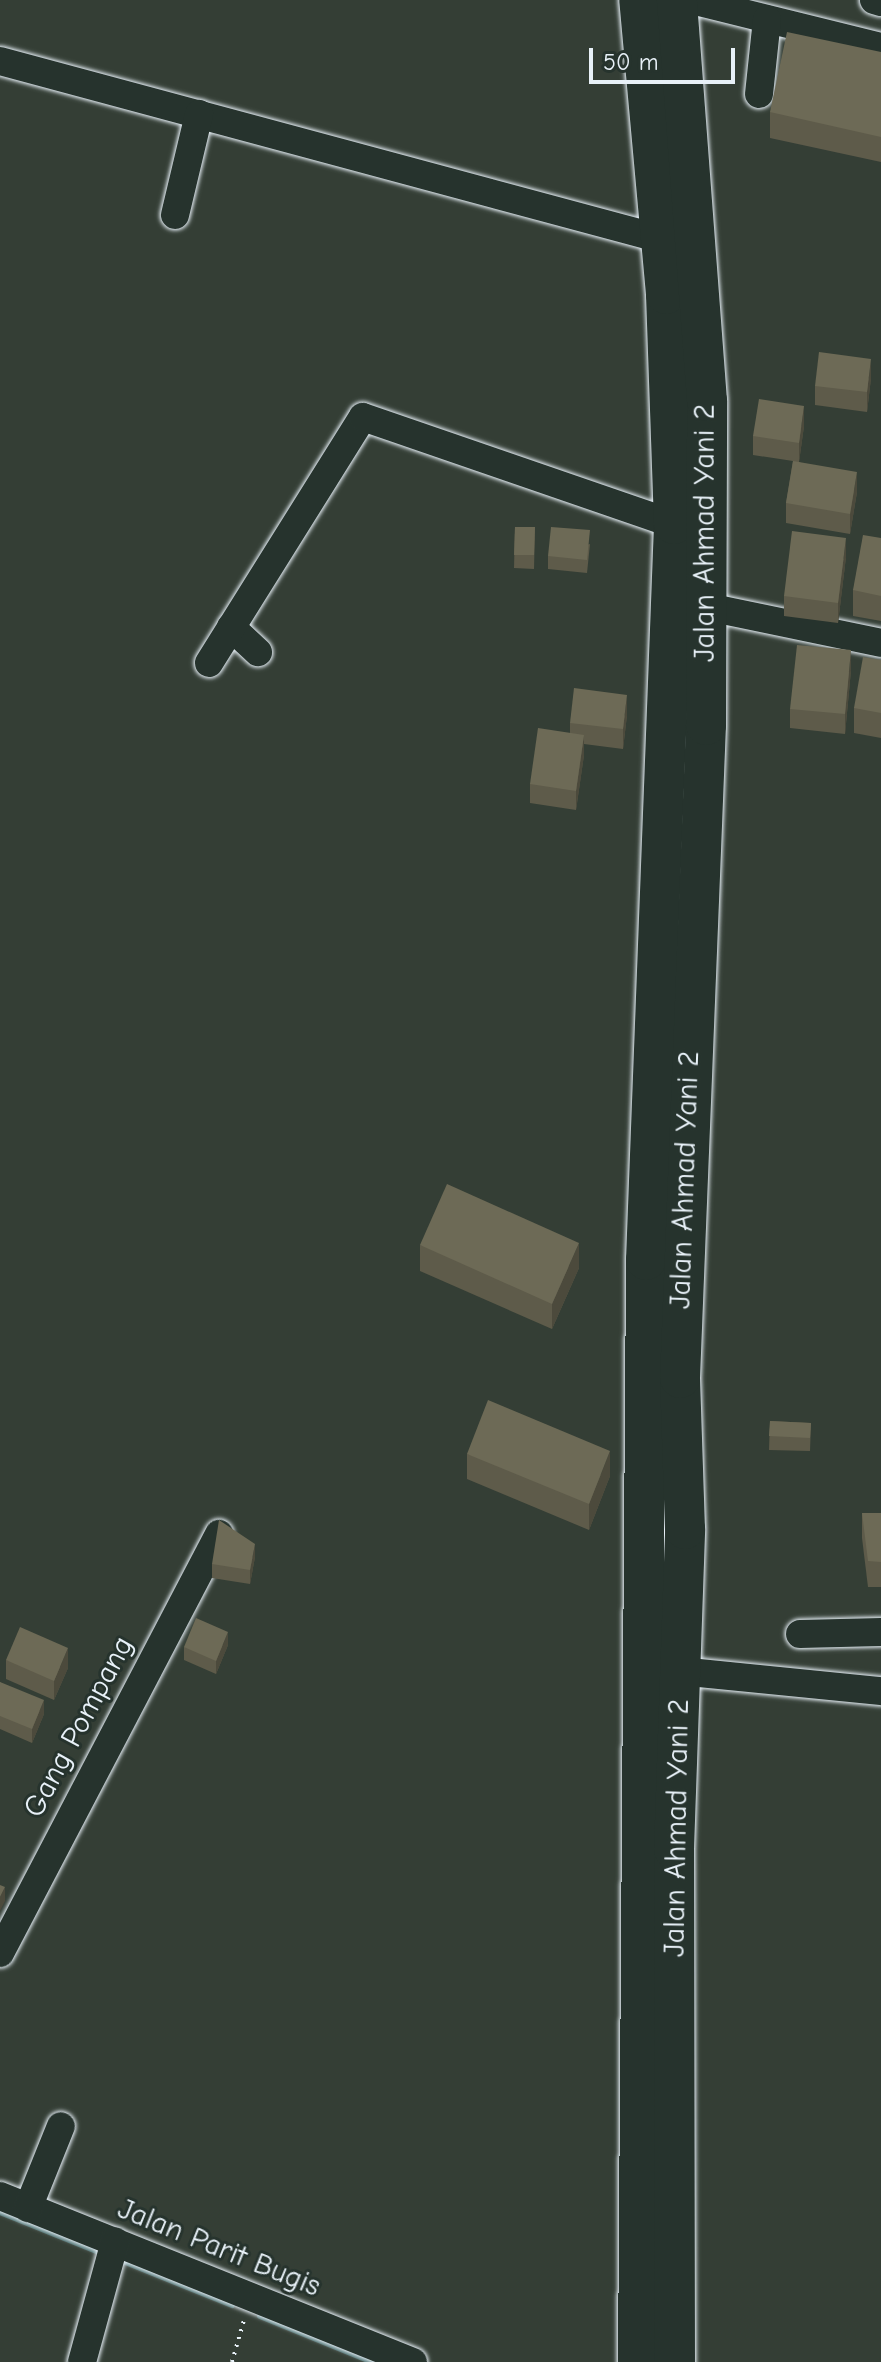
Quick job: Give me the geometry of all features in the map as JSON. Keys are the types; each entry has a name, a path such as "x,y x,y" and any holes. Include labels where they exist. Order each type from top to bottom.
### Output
{"highway":[{"name":"Jalan Ahmad Yani 2","path":"639,0 661,239 674,524 646,1260 657,2138 675,2362"},
{"name":"Jalan Ahmad Yani 2","path":"638,2362 657,2138 685,1529 680,1378 705,740 703,606 707,401 677,0"}],"street":[{"path":"691,0 881,47"},
{"path":"874,0 881,2"},
{"path":"759,94 767,19"},
{"path":"0,61 661,239"},
{"path":"175,215 199,114"},
{"path":"209,663 363,417 674,524"},
{"path":"703,606 881,643"},
{"path":"231,627 258,652"},
{"name":"Gang Pompang","path":"0,1953 219,1534"},
{"path":"800,1634 881,1632"},
{"path":"679,1671 881,1691"},
{"path":"28,2208 61,2126"},
{"name":"Jalan Parit Bugis","path":"0,2196 413,2362"},
{"path":"82,2362 115,2241"}],"path":[{"path":"232,2362 250,2298"}],"building":[{"path":"787,32 881,52 881,137 770,112"},
{"path":"819,352 871,359 867,392 815,386"},
{"path":"759,399 804,406 799,443 753,436"},
{"path":"793,461 857,472 850,514 786,503"},
{"path":"515,527 535,527 534,555 514,555"},
{"path":"551,527 590,530 587,560 548,556"},
{"path":"792,531 846,538 838,603 784,596"},
{"path":"863,535 881,538 881,596 853,590"},
{"path":"797,645 851,650 845,714 790,709"},
{"path":"863,657 881,660 881,713 854,708"},
{"path":"574,688 627,695 623,729 570,723"},
{"path":"538,728 584,735 576,791 530,784"},
{"path":"447,1184 579,1243 552,1304 420,1245"},
{"path":"488,1400 610,1451 589,1504 467,1454"},
{"path":"770,1421 811,1423 810,1438 769,1436"},
{"path":"862,1513 881,1513 881,1562 868,1561"},
{"path":"219,1520 255,1544 250,1570 212,1564"},
{"path":"196,1618 228,1632 216,1661 184,1647"},
{"path":"20,1627 68,1648 54,1681 6,1660"},
{"path":"0,1682 44,1700 32,1729 0,1716"}],"waterway":[{"path":"0,2212 104,2254"},
{"path":"118,2259 232,2305"},
{"path":"260,2316 373,2362"}]}
